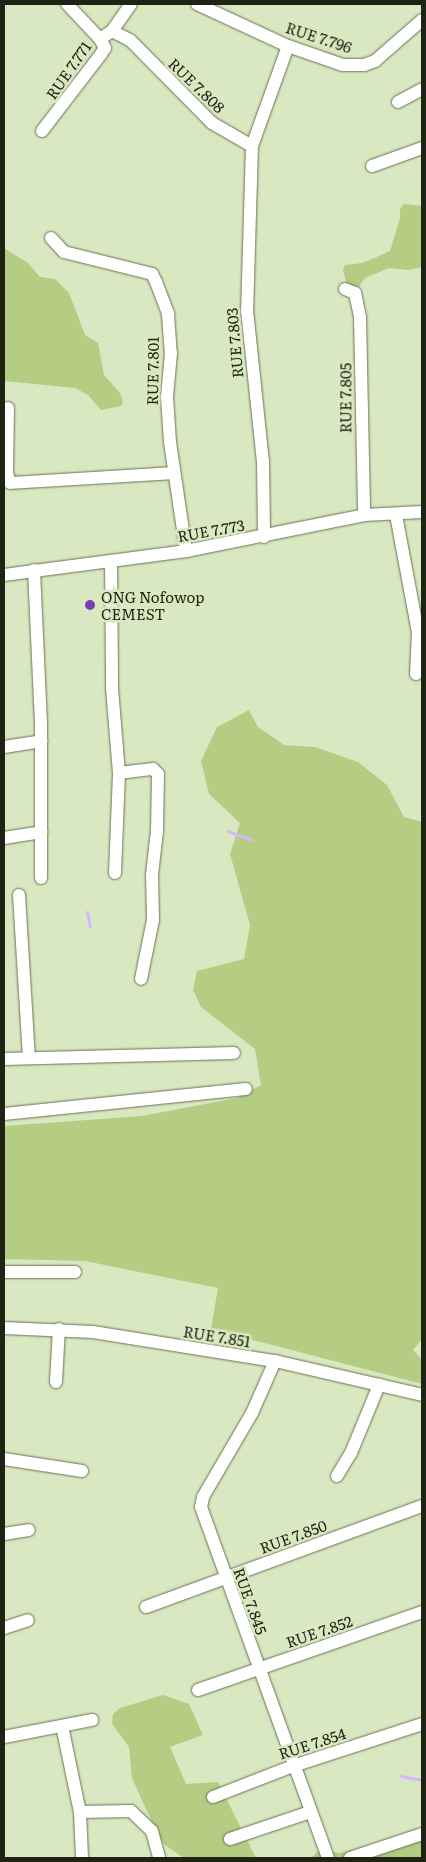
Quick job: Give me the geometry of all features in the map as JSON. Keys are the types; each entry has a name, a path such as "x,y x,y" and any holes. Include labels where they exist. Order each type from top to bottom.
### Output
{"street":[{"path":"66,4 100,39"},
{"name":"RUE 7.771","path":"42,132 105,48 100,39 112,31 131,4"},
{"name":"RUE 7.796","path":"197,4 288,46 343,65 364,65 375,61 422,20"},
{"name":"RUE 7.808","path":"112,31 130,40 212,122 252,146"},
{"path":"252,146 288,46"},
{"path":"398,102 422,89"},
{"name":"RUE 7.803","path":"252,146 247,310 263,461 264,537"},
{"path":"372,166 422,148"},
{"name":"RUE 7.801","path":"51,238 64,252 152,274 156,282 169,324 171,353 167,397 173,474 186,551"},
{"name":"RUE 7.805","path":"345,289 355,293 360,317 364,515"},
{"path":"8,408 7,473 10,482 173,474"},
{"name":"RUE 7.773","path":"4,575 186,551 264,537 364,515 396,515 422,512"},
{"path":"396,515 418,632 416,674"},
{"path":"111,562 112,688 119,773 115,873"},
{"path":"34,570 42,741 41,878"},
{"path":"4,747 42,741"},
{"path":"119,773 153,768 158,774 157,831 152,875 153,920 140,979"},
{"path":"4,838 42,832"},
{"path":"18,895 30,1058"},
{"path":"4,1059 234,1053"},
{"path":"4,1114 246,1089"},
{"path":"4,1272 75,1272"},
{"name":"RUE 7.851","path":"4,1328 59,1329 275,1361 422,1395"},
{"path":"56,1382 59,1329"},
{"name":"RUE 7.845","path":"275,1361 252,1413 203,1497 203,1515 292,1766 328,1858"},
{"path":"337,1476 351,1453 379,1385"},
{"path":"4,1458 82,1471"},
{"name":"RUE 7.850","path":"146,1607 422,1506"},
{"path":"4,1534 29,1530"},
{"name":"RUE 7.852","path":"198,1690 422,1612"},
{"path":"4,1628 28,1620"},
{"path":"4,1737 92,1720"},
{"name":"RUE 7.854","path":"213,1797 292,1766 422,1724"},
{"path":"62,1726 80,1812 82,1858"},
{"path":"80,1812 131,1811 152,1831 160,1858"},
{"path":"230,1839 310,1812"},
{"path":"350,1858 422,1834"}],"green space":[{"path":"404,204 422,206 422,267 408,270 389,268 365,278 356,290 348,289 343,270 345,265 363,263 390,251 400,218 400,209"},
{"path":"4,248 28,263 40,277 55,279 69,293 85,335 98,343 104,375 120,393 123,402 121,406 101,410 88,395 75,388 4,381"},
{"path":"249,710 258,727 284,745 315,747 358,762 387,785 404,817 422,822 422,1339 413,1350 422,1360 422,1384 211,1329 218,1288 85,1261 4,1259 4,1126 142,1116 237,1098 261,1085 255,1049 201,1007 193,990 197,971 244,959 250,925 230,854 240,823 209,794 201,761 217,727"},
{"path":"163,1695 189,1704 203,1735 170,1747 186,1784 218,1782 256,1858 184,1858 165,1845 157,1833 132,1778 129,1747 112,1724 113,1714 120,1708"},
{"path":"422,1834 422,1858 311,1858 320,1849 339,1853"}],"waterway":[{"path":"228,831 251,840"},
{"path":"87,912 90,927"},
{"path":"401,1776 421,1780"}],"place":[{"name":"ONG Nofowop CEMEST","path":"90,605"}]}
